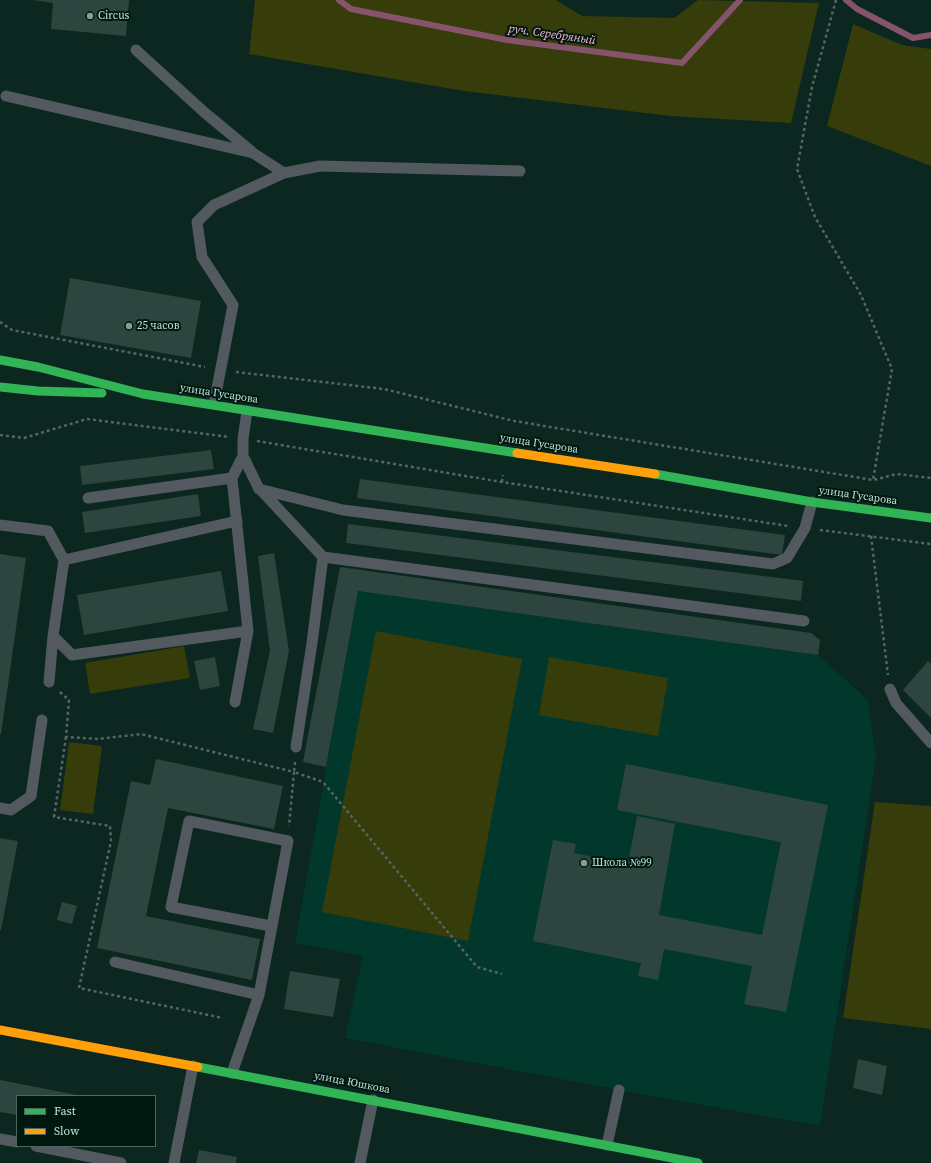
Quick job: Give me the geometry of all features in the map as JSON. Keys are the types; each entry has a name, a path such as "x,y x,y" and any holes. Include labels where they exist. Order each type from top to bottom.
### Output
{"main road":[{"path":"12,351 38,367"},
{"path":"0,360 38,367 143,394"},
{"path":"0,387 38,391 143,394"},
{"path":"8,396 38,391"},
{"name":"улица Гусарова","path":"143,394 635,471 812,502 931,518"},
{"name":"улица Юшкова","path":"0,1030 607,1145 670,1160 698,1163"}],"lane":[{"path":"136,50 204,112 253,153 284,173"},
{"path":"6,96 253,153"},
{"path":"214,404 233,305 202,257 197,222 214,205 284,173 320,166 520,170"},
{"path":"247,411 243,439 244,456 259,488 323,557 804,621"},
{"path":"235,702 248,631 232,478 244,456"},
{"path":"88,498 232,478"},
{"path":"259,488 343,510 773,564 787,558 805,528 812,502"},
{"path":"64,560 237,521"},
{"path":"0,525 48,531 64,560 53,636 49,682"},
{"path":"296,747 312,644 323,557"},
{"path":"53,636 72,655 248,631"},
{"path":"890,689 896,703 931,743"},
{"path":"0,808 11,810 31,796 42,720"},
{"path":"232,1073 259,995 288,841 189,821 171,907 271,926"},
{"path":"115,962 259,995"},
{"path":"174,1163 193,1066"},
{"path":"607,1145 619,1090"},
{"path":"360,1163 373,1100"},
{"path":"0,1139 16,1142"},
{"path":"41,1147 121,1163"}],"path":[{"path":"836,0 812,87 798,169 815,217 861,295 892,368 873,480"},
{"path":"0,322 12,330 221,370 384,389 514,421 873,480 897,474 931,478"},
{"path":"0,435 24,438 87,418 243,439 502,482 805,528 931,544"},
{"path":"512,428 514,421"},
{"path":"502,482 503,475"},
{"path":"872,536 883,643 890,689"},
{"path":"49,682 69,700 66,737 54,817 110,826 111,841 79,988 223,1018"},
{"path":"66,737 98,739 141,734 294,772 323,782 477,967 502,974"},
{"path":"288,841 294,772"}],"shaded area":[{"path":"255,0 556,0 582,16 674,18 698,0 819,3 791,123 670,116 464,91 249,54"},
{"path":"853,24 902,45 931,49 931,166 827,126"},
{"name":"Школа №99","path":"358,591 818,655 868,700 876,757 820,1126 619,1090 345,1038 363,956 295,943"},
{"path":"376,631 522,659 468,941 322,912"},
{"path":"184,646 190,678 90,694 85,663"},
{"path":"549,657 668,678 658,736 539,715"},
{"path":"69,742 102,746 93,814 60,810"},
{"path":"875,802 931,806 931,1029 843,1018"}],"building":[{"name":"Circus","path":"33,0 129,0 126,36 51,29 53,3"},
{"name":"25 часов","path":"70,278 201,301 191,358 60,335"},
{"path":"211,450 214,469 82,485 80,466"},
{"path":"360,479 785,535 782,555 357,498"},
{"path":"198,494 201,516 85,533 82,512"},
{"path":"348,524 803,581 801,601 346,543"},
{"path":"274,553 289,651 273,733 253,729 270,651 258,556"},
{"path":"0,554 26,558 1,734 0,734"},
{"path":"340,567 811,633 820,640 818,655 358,591 326,767 303,762"},
{"path":"221,571 228,611 84,635 77,595"},
{"path":"215,657 220,686 200,690 194,661"},
{"path":"928,661 931,664 931,718 903,690"},
{"path":"156,759 283,786 274,829 168,808 146,916 260,939 252,980 97,948 131,781 150,785"},
{"path":"626,764 828,805 786,1012 744,1004 752,966 664,949 658,980 638,976 641,963 533,941 553,840 576,844 574,853 628,864 637,816 675,824 659,915 762,935 781,842 617,810"},
{"path":"0,838 18,841 1,930 0,930"},
{"path":"62,902 77,906 72,924 57,920"},
{"path":"290,971 340,979 333,1017 284,1009"},
{"path":"858,1059 887,1066 882,1095 853,1088"},
{"path":"0,1080 77,1095 16,1095 16,1115 0,1112"},
{"path":"199,1150 237,1157 236,1163 196,1163"}],"waterway":[{"name":"руч. Серебряный","path":"339,0 351,9 507,40 682,63 740,0"},
{"name":"руч. Серебряный","path":"846,0 857,9 913,38 931,35"}],"traffic: fast":[{"path":"0,360 38,367 143,394"},
{"path":"0,387 38,391 102,393"},
{"path":"143,394 517,453"},
{"path":"655,474 812,502 931,518"},
{"path":"198,1067 698,1163"}],"traffic: slow":[{"path":"517,453 655,474"},
{"path":"0,1030 198,1067"}],"place":[{"name":"Circus","path":"90,16"},
{"name":"25 часов","path":"129,326"},
{"name":"Школа №99","path":"584,863"}]}
